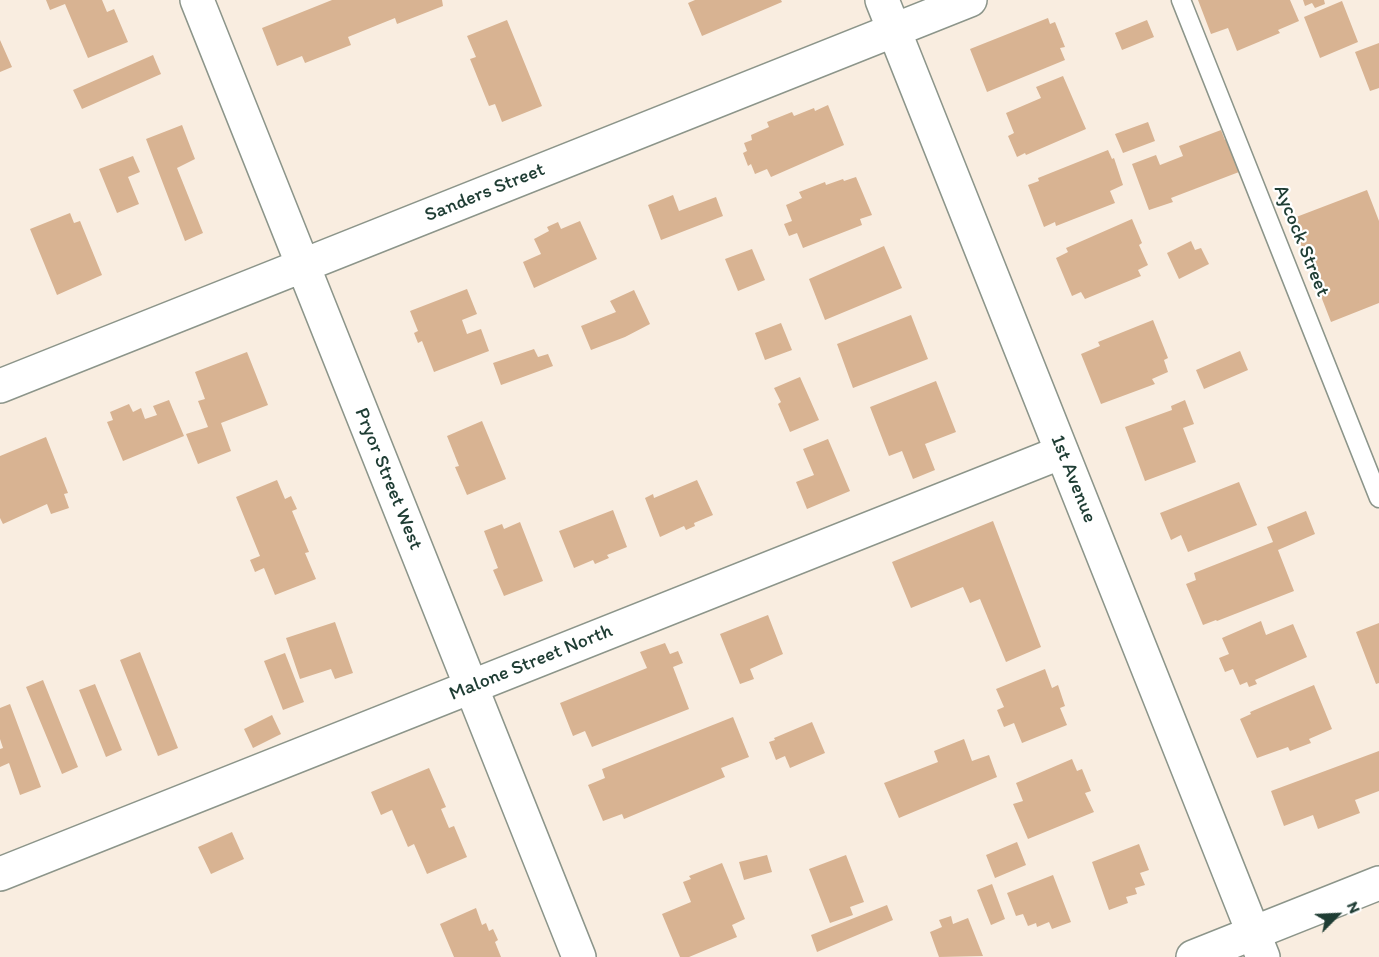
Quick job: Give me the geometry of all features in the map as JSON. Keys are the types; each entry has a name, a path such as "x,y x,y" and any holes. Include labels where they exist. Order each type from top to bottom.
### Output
{"street":[{"name":"Pryor Street West","path":"197,0 579,957"},
{"name":"1st Avenue","path":"882,0 1259,945"},
{"name":"Sanders Street","path":"0,386 970,0"},
{"name":"Malone Street North","path":"0,874 1062,452"},
{"path":"1193,957 1259,945 1379,883"}],"lane":[{"name":"Aycock Street","path":"1181,0 1379,498"}],"building":[{"path":"46,0 102,0 107,12 114,9 128,42 88,58 65,4 50,10"},
{"path":"332,0 442,0 443,6 397,24 395,18 348,37 351,45 305,63 302,56 277,66 262,28"},
{"path":"695,0 781,0 782,2 702,36 688,3"},
{"path":"1198,0 1290,0 1299,21 1278,30 1280,33 1237,51 1228,28 1211,34"},
{"path":"1303,0 1324,0 1325,4 1315,8 1312,3 1305,6"},
{"path":"1342,1 1358,42 1320,58 1304,17"},
{"path":"1048,18 1050,24 1055,22 1065,47 1060,48 1065,60 987,92 970,49"},
{"path":"507,20 542,106 502,122 495,104 489,106 470,59 476,57 467,36"},
{"path":"1147,20 1154,37 1122,50 1115,33"},
{"path":"0,40 12,67 0,72"},
{"path":"1379,43 1379,88 1370,91 1355,52"},
{"path":"153,55 161,74 82,109 73,90"},
{"path":"1063,76 1086,129 1017,157 1008,136 1014,133 1006,113 1041,98 1036,87"},
{"path":"828,105 844,145 771,177 767,169 755,174 751,164 748,166 743,153 747,151 744,143 752,140 751,135 769,127 767,122 792,112 794,116"},
{"path":"1148,122 1155,141 1123,153 1115,134"},
{"path":"182,125 195,159 177,168 203,233 185,241 146,139"},
{"path":"1221,130 1225,140 1227,139 1239,172 1171,198 1173,202 1149,210 1132,164 1156,155 1160,165 1183,156 1179,146"},
{"path":"1108,150 1112,159 1114,158 1123,185 1110,191 1115,203 1056,226 1055,222 1044,227 1028,185 1039,181 1038,178"},
{"path":"133,156 140,172 128,177 139,204 117,213 99,169"},
{"path":"856,177 872,215 860,219 862,225 803,248 797,233 789,236 784,224 792,221 786,205 802,198 799,192 825,182 826,185"},
{"path":"1367,190 1379,221 1379,303 1331,322 1291,219"},
{"path":"673,195 679,211 716,197 723,216 661,240 648,205"},
{"path":"70,213 74,223 80,221 102,275 57,295 30,229"},
{"path":"1132,219 1142,243 1139,245 1148,265 1138,270 1141,276 1085,299 1081,292 1072,296 1056,258 1068,252 1066,248"},
{"path":"580,221 597,259 534,288 523,262 541,254 534,239 549,231 547,227 558,222 561,229"},
{"path":"1191,241 1195,250 1201,248 1209,264 1179,279 1167,253"},
{"path":"884,246 902,288 825,320 809,279"},
{"path":"752,249 765,280 738,291 725,259"},
{"path":"467,289 477,314 462,320 467,334 481,329 489,351 434,372 422,341 418,343 414,333 418,331 410,311"},
{"path":"634,290 650,324 625,337 591,350 581,326 616,312 610,301"},
{"path":"911,315 928,359 853,388 837,344"},
{"path":"1153,320 1168,358 1164,360 1168,372 1152,379 1155,384 1101,404 1081,354 1100,346 1098,342"},
{"path":"781,323 792,350 765,360 755,333"},
{"path":"534,349 538,357 548,354 553,366 501,385 493,363"},
{"path":"1240,351 1248,370 1204,389 1196,370"},
{"path":"247,352 268,405 221,423 231,451 198,464 186,434 208,427 198,401 205,399 195,372"},
{"path":"800,377 819,420 790,432 774,388"},
{"path":"936,381 956,432 925,444 935,470 913,479 902,451 889,456 870,407"},
{"path":"169,400 184,436 123,461 107,422 113,420 110,412 129,404 133,412 141,408 145,419 157,415 153,406"},
{"path":"1185,400 1194,424 1183,428 1196,462 1145,481 1125,427 1172,410 1171,406"},
{"path":"482,421 506,479 467,495 455,467 459,466 447,436"},
{"path":"46,437 68,493 64,494 69,508 51,514 47,504 3,524 0,518 0,456"},
{"path":"828,439 850,491 807,509 796,482 814,475 803,449"},
{"path":"277,480 285,499 291,496 297,509 292,511 309,552 305,553 316,579 275,595 264,568 255,572 250,560 260,556 236,497"},
{"path":"697,480 713,515 694,523 695,526 686,530 684,526 660,537 645,498 653,494 654,498"},
{"path":"1239,482 1257,525 1188,552 1181,535 1171,540 1160,513"},
{"path":"613,510 627,547 607,555 609,558 595,564 593,560 574,568 559,531"},
{"path":"1306,511 1315,534 1278,550 1294,591 1203,625 1186,584 1196,580 1194,573 1273,542 1267,527"},
{"path":"993,521 1041,647 1006,662 980,599 970,603 963,587 911,608 892,562"},
{"path":"520,522 543,581 504,596 493,570 498,568 484,531 502,524 504,529"},
{"path":"768,615 783,654 750,669 754,679 740,684 720,634"},
{"path":"1261,621 1266,635 1293,624 1307,657 1255,680 1257,684 1249,687 1247,682 1240,685 1233,669 1225,672 1219,658 1229,654 1222,638"},
{"path":"335,622 353,673 335,679 331,669 300,679 286,638"},
{"path":"1379,623 1379,683 1376,684 1356,632"},
{"path":"665,643 670,654 678,651 683,663 673,667 689,709 592,747 585,731 573,736 560,703 647,668 640,652"},
{"path":"140,652 178,748 158,756 120,660"},
{"path":"285,653 304,702 283,710 264,661"},
{"path":"1045,669 1052,688 1058,685 1065,706 1060,708 1067,725 1022,743 1014,723 1004,727 997,710 1004,707 996,689"},
{"path":"43,680 78,767 62,774 26,687"},
{"path":"95,684 122,750 106,757 79,690"},
{"path":"1314,685 1332,729 1309,739 1311,743 1290,751 1288,747 1257,758 1240,719 1251,714 1250,712"},
{"path":"10,704 41,787 20,795 9,763 0,767 0,749 3,748 0,739 0,708"},
{"path":"272,715 281,734 253,748 244,729"},
{"path":"733,717 749,757 721,768 725,777 624,819 622,814 603,821 588,785 605,778 602,769"},
{"path":"812,722 825,753 790,768 785,756 776,760 769,742"},
{"path":"964,739 972,761 989,755 997,777 899,818 884,783 938,762 934,751"},
{"path":"1379,751 1379,791 1355,800 1360,813 1318,829 1313,815 1284,826 1271,791"},
{"path":"1072,759 1077,771 1082,769 1091,791 1085,793 1094,812 1028,839 1013,804 1023,801 1016,783"},
{"path":"429,768 446,807 441,809 449,828 454,826 467,857 427,874 414,844 408,847 392,810 381,815 371,792"},
{"path":"232,832 244,859 211,874 198,847"},
{"path":"1017,842 1026,865 995,878 986,855"},
{"path":"1139,844 1149,870 1140,873 1145,885 1135,888 1137,894 1126,897 1128,903 1109,910 1092,862"},
{"path":"767,855 772,872 744,880 739,862"},
{"path":"846,855 864,902 850,907 853,915 830,923 809,869"},
{"path":"722,863 745,919 732,925 737,937 689,957 680,957 662,914 691,902 683,882 691,879 689,876"},
{"path":"1053,875 1071,922 1052,929 1049,922 1037,927 1036,923 1028,926 1023,914 1016,916 1007,893"},
{"path":"992,884 1005,919 991,925 977,890"},
{"path":"887,905 893,920 817,952 811,935"},
{"path":"476,908 482,925 486,923 489,931 493,929 501,957 454,957 440,924"},
{"path":"951,916 953,924 968,918 983,956 939,957 930,932 942,927 939,920"}]}
